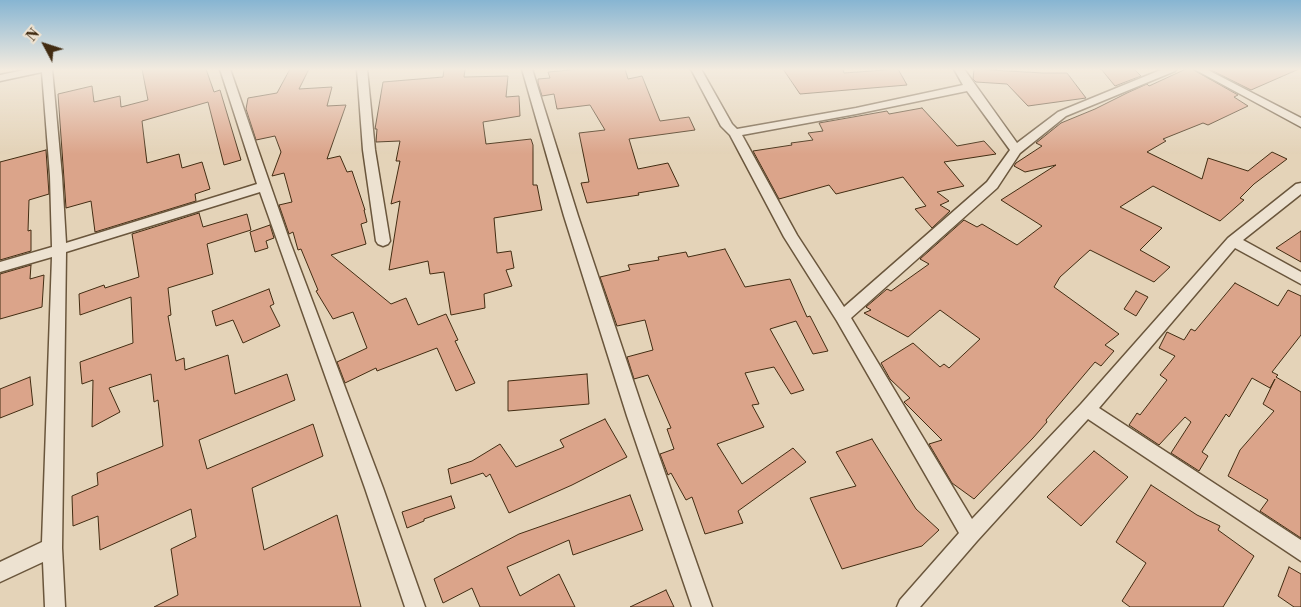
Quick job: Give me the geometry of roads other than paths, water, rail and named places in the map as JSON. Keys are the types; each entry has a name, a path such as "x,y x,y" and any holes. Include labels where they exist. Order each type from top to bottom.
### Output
{"street":[{"path":"49,97 56,176 59,249 52,548 55,607"},
{"path":"234,97 264,186 415,607"},
{"path":"364,97 368,150 383,241"},
{"path":"536,97 571,216 627,389 702,607"},
{"path":"711,97 727,126 735,133 791,237 842,317 970,534"},
{"path":"735,133 856,112 923,97"},
{"path":"978,97 1016,150"},
{"path":"842,317 992,185 1016,150 1062,114 1102,97"},
{"path":"1253,97 1301,123"},
{"path":"0,267 159,220 264,186"},
{"path":"907,607 970,534 1087,409 1233,242 1301,187"},
{"path":"1233,242 1301,279"},
{"path":"1087,409 1301,551"},
{"path":"0,572 52,548"}]}
